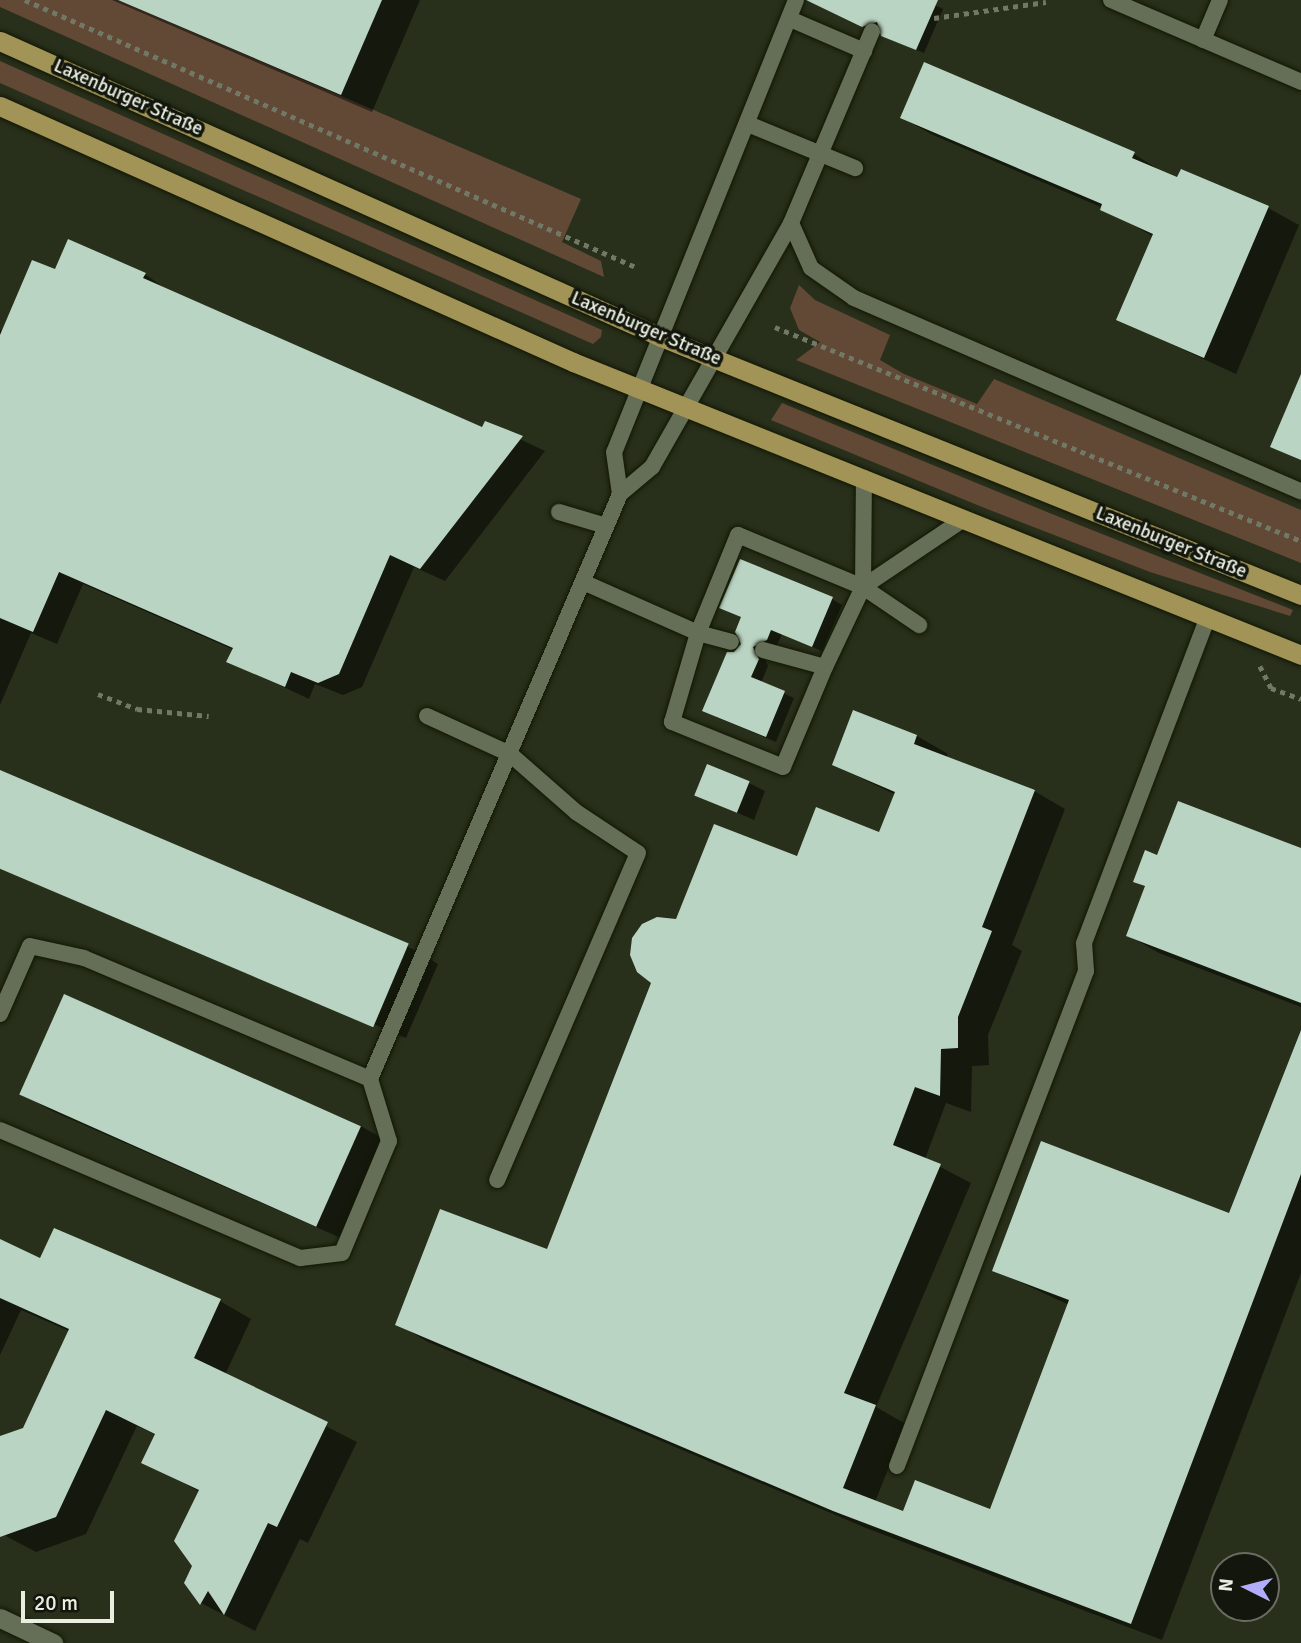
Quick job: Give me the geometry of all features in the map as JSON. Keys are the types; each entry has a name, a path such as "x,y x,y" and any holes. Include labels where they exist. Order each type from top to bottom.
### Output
{"main road":[{"name":"Laxenburger Straße","path":"0,41 661,337 1301,595"},
{"path":"0,106 373,276 640,388 1301,655"}],"street":[{"path":"0,1618 53,1643"}],"lane":[{"path":"620,494 614,452 796,0"},
{"path":"1111,0 1301,82"},
{"path":"1203,40 1220,0"},
{"path":"790,19 864,51"},
{"path":"0,1130 300,1258 342,1253 389,1141 370,1079 606,526 620,494 652,467 791,223 872,31"},
{"path":"748,124 855,167"},
{"path":"791,223 811,268 853,298 1301,491"},
{"path":"864,478 863,587 825,667 783,767 673,722 698,633 738,535 863,587 919,625"},
{"path":"559,512 606,526"},
{"path":"863,587 964,519"},
{"path":"583,582 698,633 731,642"},
{"path":"897,1466 1086,971 1084,943 1208,617"},
{"path":"763,650 825,667"},
{"path":"427,716 510,754 576,812 638,853 497,1180"},
{"path":"0,1014 30,946 84,958 370,1079"}],"path":[{"path":"25,0 638,268"},
{"path":"934,18 1046,2"},
{"path":"775,327 1301,541"},
{"path":"98,694 137,709 209,716"}],"shaded area":[{"path":"0,0 118,0 581,199 562,242 601,261 604,277 0,7"},
{"path":"0,61 602,330 601,337 593,344 0,83"},
{"path":"799,285 815,300 890,335 880,360 904,374 977,404 994,379 1301,510 1301,563 796,360 820,342 799,330 790,308"},
{"path":"782,403 1293,610 1290,616 1150,572 987,509 771,420"}],"building":[{"path":"118,0 382,0 341,95"},
{"path":"806,0 938,0 916,50 881,36 877,22 862,27"},
{"path":"924,62 1135,152 1132,158 1177,177 1181,169 1269,206 1204,358 1116,320 1153,234 1100,210 1102,204 900,118"},
{"path":"68,239 146,273 143,278 482,427 485,421 523,436 420,569 390,555 339,674 318,683 291,672 285,687 226,662 233,648 59,572 33,632 0,618 0,335 32,260 55,269"},
{"path":"1301,374 1301,460 1270,447"},
{"path":"740,559 833,597 812,647 771,630 767,640 753,647 759,659 751,677 785,691 766,737 702,711 727,652 734,652 741,644 735,632 741,617 719,608"},
{"path":"853,710 917,735 914,744 1035,790 982,927 992,931 958,1017 958,1048 941,1049 940,1096 915,1087 893,1145 941,1164 844,1393 876,1405 843,1488 903,1511 915,1480 990,1509 1069,1300 992,1271 1041,1141 1229,1213 1301,1030 1301,1174 1131,1624 833,1511 395,1325 440,1209 547,1249 651,983 637,972 630,955 632,938 642,924 657,917 676,919 714,824 797,856 816,807 879,832 895,792 832,765"},
{"path":"707,764 750,781 737,813 694,796"},
{"path":"0,770 409,943 373,1027 0,869"},
{"path":"1178,801 1301,848 1301,1003 1126,936 1145,886 1133,882 1145,850 1157,855"},
{"path":"64,994 361,1126 316,1227 19,1094"},
{"path":"54,1228 221,1299 194,1358 328,1422 277,1527 268,1523 224,1615 208,1591 200,1605 184,1583 192,1566 174,1541 199,1490 141,1463 155,1434 106,1410 56,1517 0,1537 0,1436 23,1428 69,1329 0,1298 0,1239 40,1258"}]}
